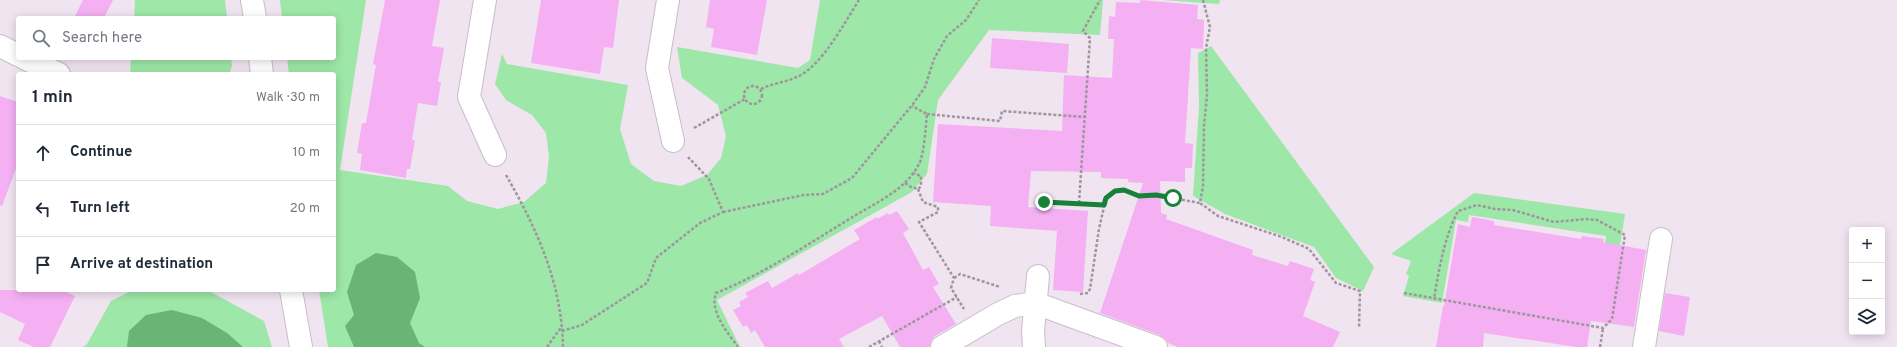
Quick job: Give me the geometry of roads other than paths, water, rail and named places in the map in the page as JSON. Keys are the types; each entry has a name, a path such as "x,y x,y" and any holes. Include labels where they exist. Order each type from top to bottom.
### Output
{"street":[{"path":"252,0 255,16"},
{"path":"485,0 469,97 495,155"},
{"path":"668,0 657,68 673,141"},
{"path":"0,46 16,54"},
{"path":"28,60 56,72"},
{"path":"260,60 262,72"},
{"path":"1644,347 1661,239"},
{"path":"1034,347 1033,330 1044,307 1038,276"},
{"path":"291,292 301,347"},
{"path":"942,347 1015,306 1044,307 1156,347"}]}
